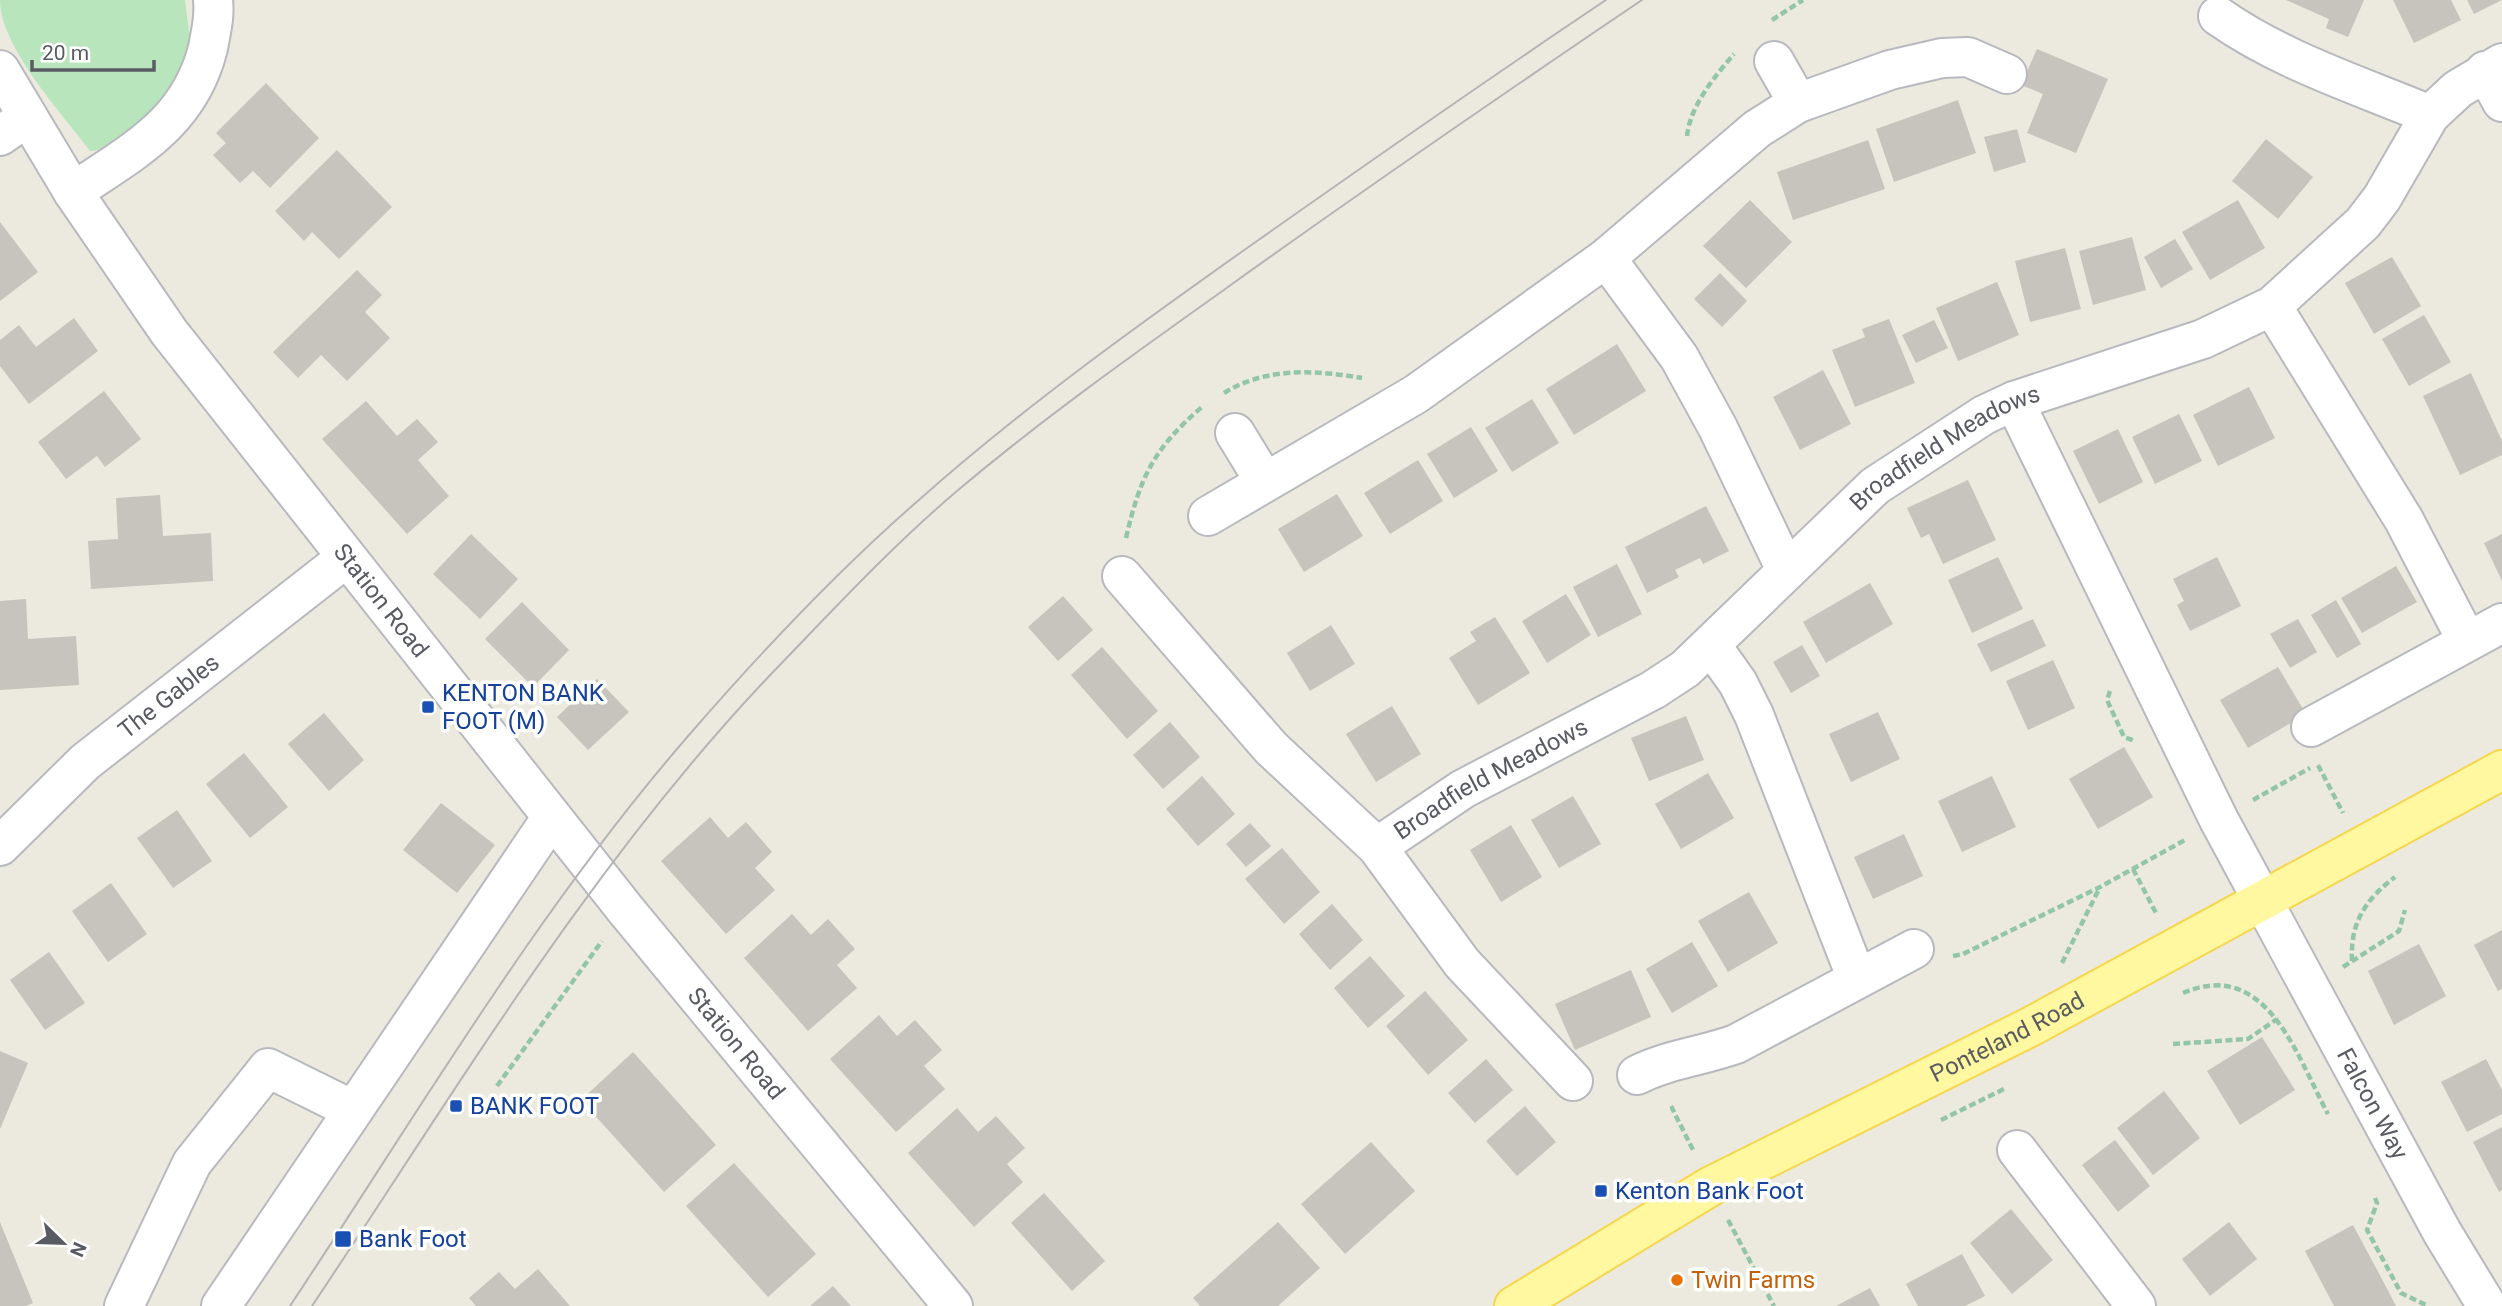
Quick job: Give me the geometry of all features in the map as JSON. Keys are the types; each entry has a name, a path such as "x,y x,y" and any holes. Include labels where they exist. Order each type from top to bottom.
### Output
{"main road":[{"name":"Ponteland Road","path":"1528,1302 1719,1202 2030,1027 2502,771"}],"street":[{"path":"73,192 152,138 188,100 203,68 215,17 213,0"},
{"path":"2218,16 2254,41 2287,57 2430,115"},
{"path":"1757,54 1798,103"},
{"path":"1208,516 1416,394 1606,258 1757,129 1798,103 1890,70 1942,58 1968,58 2007,74"},
{"name":"Station Road","path":"0,70 13,126 73,192 169,332 625,909 953,1306"},
{"name":"Broadfield Meadows","path":"1377,847 1463,789 1653,690 1685,669 1786,570 1886,478 1984,415 2014,401 2190,343 2272,306 2363,223 2382,198 2430,115 2451,95 2496,79"},
{"path":"1606,258 1679,357 1718,428 1786,570"},
{"path":"2272,306 2398,509 2467,641"},
{"name":"Falcon Way","path":"2014,401 2219,820 2442,1232 2488,1288"},
{"path":"1236,433 1265,482"},
{"name":"The Gables","path":"0,846 85,762 346,558"},
{"path":"1122,576 1271,748 1377,847 1462,963 1573,1081"},
{"path":"2311,727 2502,623"},
{"path":"1711,645 1738,683 1754,715 1857,979"},
{"path":"221,1306 552,817"},
{"path":"1637,1075 1671,1060 1712,1053 1914,949"},
{"path":"124,1306 192,1163 268,1068 353,1110"},
{"path":"2017,1150 2137,1306"}],"path":[{"path":"1770,22 1804,0"},
{"path":"1706,174 1687,144 1690,120 1704,94 1757,54"},
{"path":"1914,949 1963,954 2100,887 2192,836"},
{"path":"2399,874 2373,896 2359,915 2352,934 2353,961 2399,931 2406,910"},
{"path":"2059,969 2100,887"},
{"path":"497,1086 625,909"},
{"path":"2271,1011 2330,1117"},
{"path":"2173,1044 2248,1039 2277,1020"},
{"path":"1684,1102 1672,1108 1774,1306"},
{"path":"2370,1190 2377,1202 2367,1230 2401,1293 2428,1306"}],"green space":[{"path":"0,0 185,0 190,39 175,103 138,147 90,151 21,58 10,38"}],"building":[{"path":"2286,0 2364,0 2348,37 2326,28 2329,19"},
{"path":"2393,0 2451,0 2461,20 2414,43"},
{"path":"2467,0 2502,0 2474,14"},
{"path":"2037,49 2108,79 2076,153 2027,133 2043,94 2021,85"},
{"path":"266,83 319,138 270,188 253,171 240,183 213,155 226,143 216,133"},
{"path":"1958,100 1976,153 1894,182 1876,129"},
{"path":"2017,129 2026,162 1994,172 1984,137"},
{"path":"2266,139 2313,177 2278,219 2232,181"},
{"path":"1868,140 1885,189 1793,220 1777,172"},
{"path":"337,150 392,207 339,259 312,232 304,241 275,211"},
{"path":"1750,200 1792,242 1746,288 1703,246"},
{"path":"2238,200 2265,248 2210,280 2182,232"},
{"path":"0,222 38,272 0,301"},
{"path":"2132,237 2146,290 2093,305 2079,251"},
{"path":"2175,239 2193,269 2161,288 2144,257"},
{"path":"2065,248 2081,309 2030,322 2015,261"},
{"path":"2392,257 2421,306 2374,334 2345,283"},
{"path":"357,270 382,295 365,312 390,338 347,381 321,355 298,378 273,352"},
{"path":"1720,273 1747,301 1722,327 1694,299"},
{"path":"1997,282 2019,335 1958,361 1936,308"},
{"path":"2424,315 2451,362 2409,386 2382,339"},
{"path":"74,318 98,351 29,404 0,366 0,340 19,325 36,347"},
{"path":"1889,319 1915,383 1855,407 1832,350 1865,337 1862,329"},
{"path":"1934,320 1948,348 1916,363 1902,335"},
{"path":"1617,344 1646,391 1574,435 1546,389"},
{"path":"1823,370 1851,424 1800,450 1773,397"},
{"path":"2471,373 2502,441 2502,455 2460,475 2423,396"},
{"path":"2249,387 2275,438 2218,466 2193,415"},
{"path":"104,391 141,439 105,467 97,456 66,479 38,442"},
{"path":"1532,399 1559,443 1512,472 1485,428"},
{"path":"366,401 397,436 417,419 438,442 418,460 449,496 407,534 322,439"},
{"path":"2179,414 2202,461 2155,484 2132,437"},
{"path":"1471,427 1498,471 1454,498 1427,454"},
{"path":"2118,429 2143,482 2099,504 2073,451"},
{"path":"1418,460 1443,501 1390,534 1364,493"},
{"path":"1968,480 1996,540 1943,564 1929,534 1921,538 1907,508"},
{"path":"1337,494 1363,536 1304,572 1278,529"},
{"path":"160,495 163,536 211,533 213,581 91,589 88,541 118,539 116,498"},
{"path":"1706,506 1729,551 1703,564 1700,558 1675,570 1679,577 1647,593 1625,547"},
{"path":"471,534 518,579 480,619 433,574"},
{"path":"2502,534 2502,581 2484,543"},
{"path":"1998,557 2023,609 1972,633 1948,580"},
{"path":"2217,557 2241,606 2190,631 2177,605 2184,601 2173,579"},
{"path":"1617,564 1642,614 1598,637 1573,587"},
{"path":"2396,566 2417,602 2362,633 2341,598"},
{"path":"1870,583 1893,624 1826,663 1803,622"},
{"path":"1566,594 1591,635 1547,663 1522,621"},
{"path":"1063,596 1093,630 1058,661 1028,627"},
{"path":"26,599 28,639 76,636 79,685 0,690 0,601"},
{"path":"2336,600 2361,644 2337,658 2311,615"},
{"path":"522,602 569,650 533,687 485,639"},
{"path":"1495,617 1530,673 1478,705 1449,658 1476,641 1470,632"},
{"path":"2033,619 2046,646 1991,672 1977,644"},
{"path":"2298,619 2317,652 2290,668 2270,634"},
{"path":"1331,625 1355,664 1310,691 1287,653"},
{"path":"1802,645 1820,676 1791,693 1773,662"},
{"path":"1102,647 1158,711 1127,739 1071,675"},
{"path":"2053,660 2075,708 2028,730 2006,681"},
{"path":"2278,667 2306,714 2248,748 2220,700"},
{"path":"597,679 629,712 588,750 557,717"},
{"path":"1392,706 1421,754 1376,782 1346,734"},
{"path":"1878,712 1900,759 1851,782 1829,734"},
{"path":"324,713 364,760 329,791 288,744"},
{"path":"1686,716 1704,760 1649,781 1631,738"},
{"path":"1170,722 1200,757 1163,789 1133,755"},
{"path":"2124,747 2153,797 2098,829 2069,779"},
{"path":"244,753 288,807 250,838 206,784"},
{"path":"1708,773 1734,818 1681,849 1655,804"},
{"path":"1202,776 1235,814 1198,846 1166,809"},
{"path":"1992,776 2016,827 1962,852 1938,801"},
{"path":"1573,796 1601,844 1559,868 1531,820"},
{"path":"441,803 495,845 457,893 403,850"},
{"path":"177,810 212,861 173,888 137,838"},
{"path":"710,817 728,838 746,822 772,852 755,868 775,890 726,934 661,861"},
{"path":"1250,823 1271,846 1246,867 1226,844"},
{"path":"1511,825 1542,877 1501,902 1470,850"},
{"path":"1904,834 1923,876 1873,899 1854,857"},
{"path":"1282,848 1320,892 1284,924 1245,879"},
{"path":"111,883 147,934 108,962 72,911"},
{"path":"1749,892 1778,943 1728,972 1698,921"},
{"path":"1332,904 1363,940 1330,970 1299,934"},
{"path":"792,914 811,935 828,919 855,949 837,965 857,988 808,1031 744,958"},
{"path":"2502,930 2502,989 2498,991 2474,945"},
{"path":"1692,942 1718,986 1672,1013 1646,969"},
{"path":"2419,944 2446,996 2394,1025 2368,971"},
{"path":"49,952 85,1003 45,1030 10,980"},
{"path":"1370,956 1405,996 1368,1028 1334,988"},
{"path":"1631,970 1651,1017 1575,1050 1555,1004"},
{"path":"1425,991 1468,1040 1428,1075 1386,1026"},
{"path":"879,1015 897,1036 915,1020 942,1050 924,1066 945,1089 896,1132 830,1059"},
{"path":"2262,1037 2295,1090 2240,1125 2207,1071"},
{"path":"0,1051 28,1063 0,1129"},
{"path":"633,1052 716,1145 664,1192 581,1100"},
{"path":"1486,1059 1513,1090 1475,1123 1448,1093"},
{"path":"2486,1059 2502,1090 2502,1114 2467,1132 2441,1082"},
{"path":"2164,1091 2200,1138 2153,1175 2117,1128"},
{"path":"1525,1106 1556,1142 1517,1176 1486,1141"},
{"path":"957,1108 978,1132 996,1116 1025,1148 1007,1164 1023,1182 974,1227 908,1153"},
{"path":"2502,1127 2502,1190 2499,1192 2473,1142"},
{"path":"2115,1140 2150,1186 2118,1212 2082,1165"},
{"path":"1371,1142 1415,1191 1345,1254 1301,1204"},
{"path":"734,1163 816,1254 768,1297 686,1206"},
{"path":"1044,1193 1105,1261 1072,1291 1011,1223"},
{"path":"2011,1209 2053,1260 2012,1294 1970,1243"},
{"path":"0,1222 33,1303 26,1306 0,1306"},
{"path":"1278,1222 1320,1268 1278,1306 1200,1306 1193,1298"},
{"path":"2229,1222 2257,1259 2210,1296 2182,1259"},
{"path":"2353,1225 2396,1306 2334,1306 2305,1251"},
{"path":"1962,1254 1985,1296 1965,1306 1918,1306 1906,1284"},
{"path":"538,1269 570,1306 476,1306 469,1298 499,1272 515,1289"},
{"path":"833,1286 851,1306 810,1306"},
{"path":"1870,1288 1880,1306 1836,1306"}],"tram line":[{"path":"290,1306 480,1014 581,871 633,802 689,735 829,583 960,464 1085,366 1343,180 1606,0"},
{"path":"312,1306 530,978 646,819 708,744 774,671 886,556 957,491 1087,389 1378,181 1642,0"}],"place":[{"name":"KENTON BANK FOOT (M)","path":"428,707"},
{"name":"BANK FOOT","path":"456,1106"},
{"name":"Kenton Bank Foot","path":"1601,1191"},
{"name":"Bank Foot","path":"343,1239"},
{"name":"Twin Farms","path":"1677,1280"}]}
